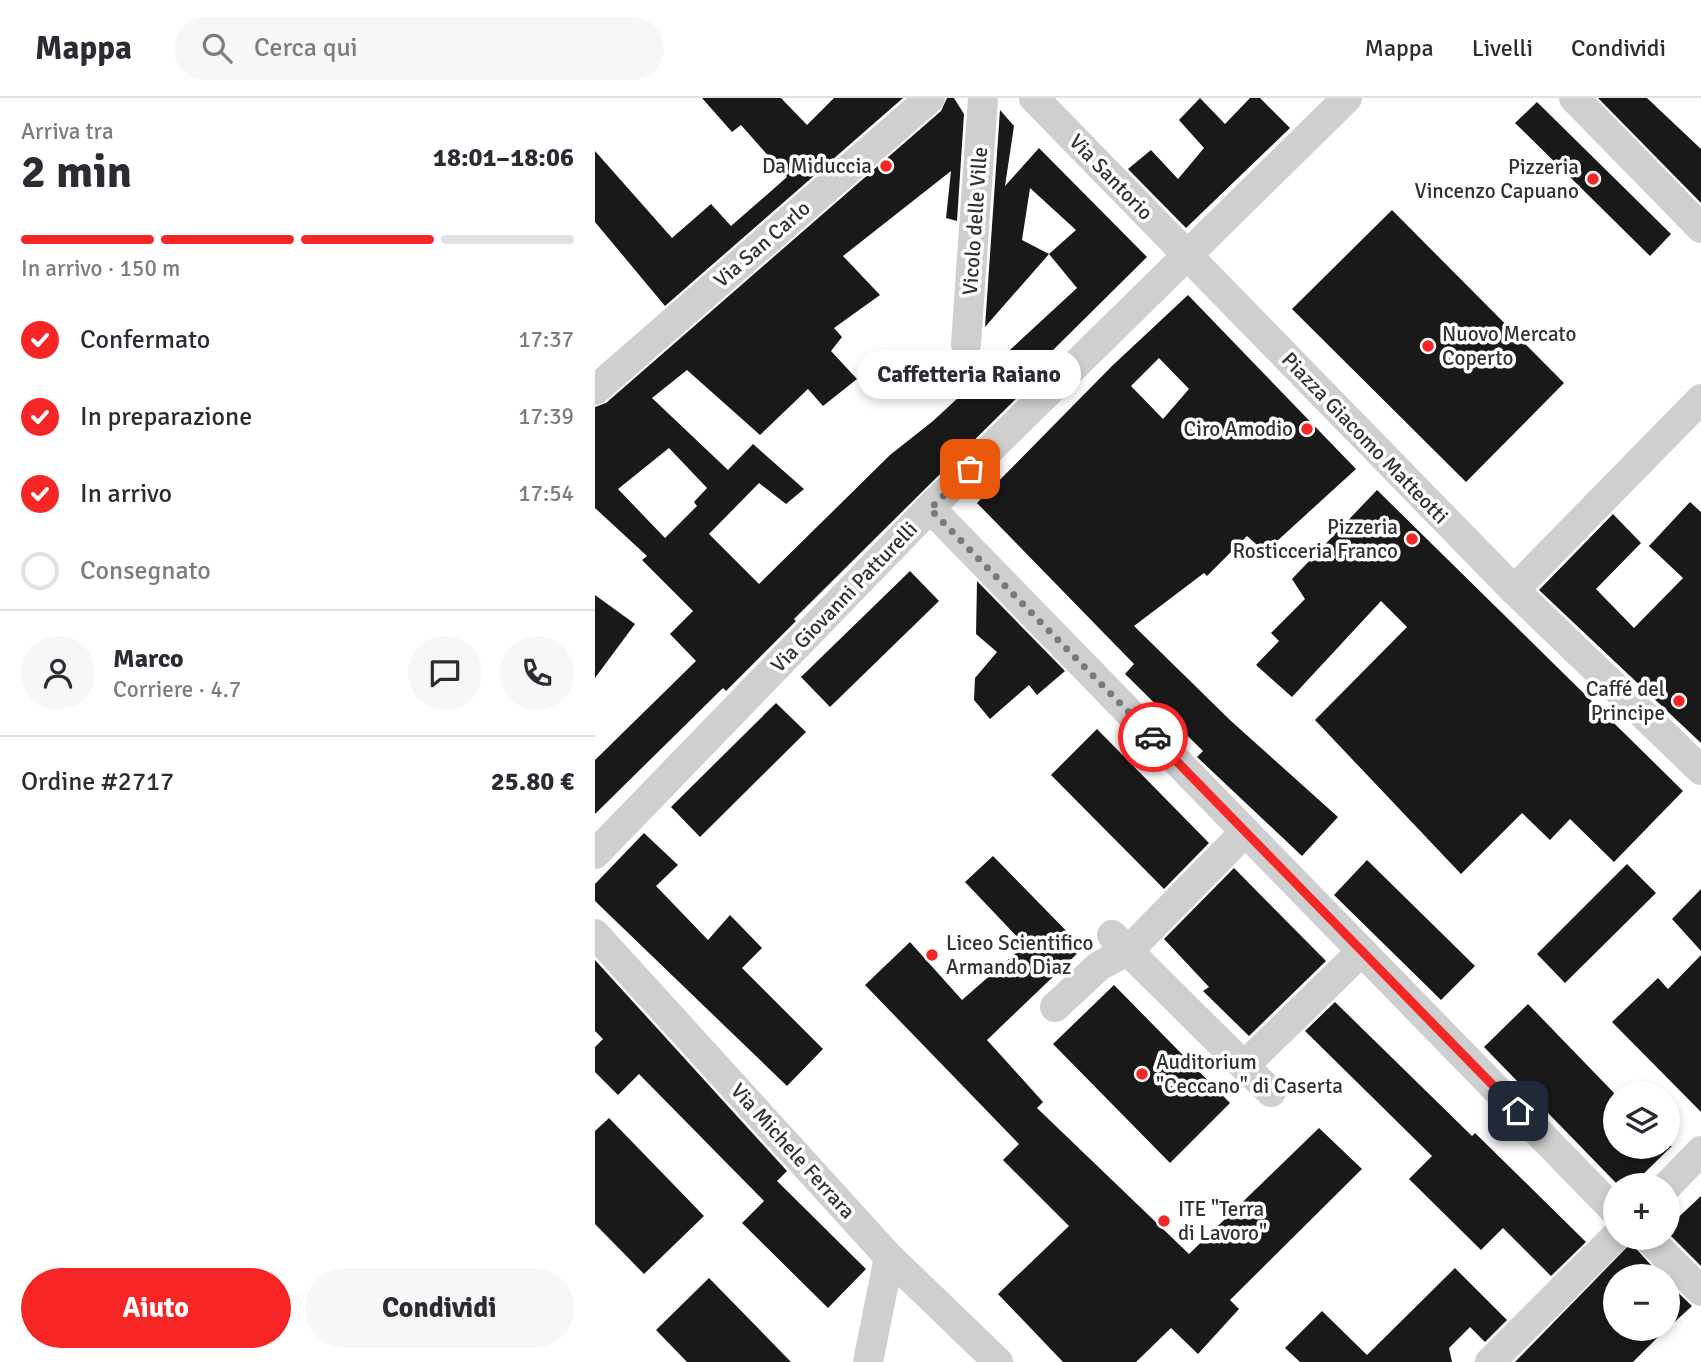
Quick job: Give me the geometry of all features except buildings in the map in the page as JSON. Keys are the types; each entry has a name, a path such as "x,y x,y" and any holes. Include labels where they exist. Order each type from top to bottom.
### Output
{"street":[{"name":"Via San Carlo","path":"595,390 930,98"},
{"name":"Vicolo delle Ville","path":"966,344 983,98"},
{"name":"Via Santorio","path":"1034,98 1187,256"},
{"path":"1187,256 1347,98"},
{"path":"1574,98 1701,228"},
{"name":"Via Giovanni Patturelli","path":"595,854 930,509 1187,256"},
{"name":"Piazza Giacomo Matteotti","path":"1187,256 1514,590 1701,770"},
{"path":"1514,590 1701,400"},
{"path":"930,509 1603,1199"},
{"path":"1055,1007 1120,943 1245,832"},
{"name":"Via Michele Ferrara","path":"595,934 890,1257 998,1362"},
{"path":"1120,943 1271,1092"},
{"path":"1244,1066 1362,951"},
{"path":"1680,1173 1701,1151"},
{"path":"1490,1362 1603,1249"},
{"path":"1660,1250 1701,1292"},
{"path":"869,1362 890,1257"}],"way so far":[{"path":"970,469 930,509 1153,737"}],"place":[{"name":"Da Miduccia","path":"886,166"},
{"name":"Pizzeria Vincenzo Capuano","path":"1593,179"},
{"name":"Nuovo Mercato Coperto","path":"1428,346"},
{"name":"Ciro Amodio","path":"1307,429"},
{"name":"Caffetteria Raiano","path":"970,469"},
{"name":"Pizzeria Rosticceria Franco","path":"1412,539"},
{"name":"Caffé del Principe","path":"1679,701"},
{"name":"Liceo Scientifico Armando Diaz","path":"932,955"},
{"name":"Auditorium \"Ceccano\" di Caserta","path":"1142,1074"},
{"name":"ITE \"Terra di Lavoro\"","path":"1164,1221"}],"route":[{"path":"1153,737 1518,1111"}]}
